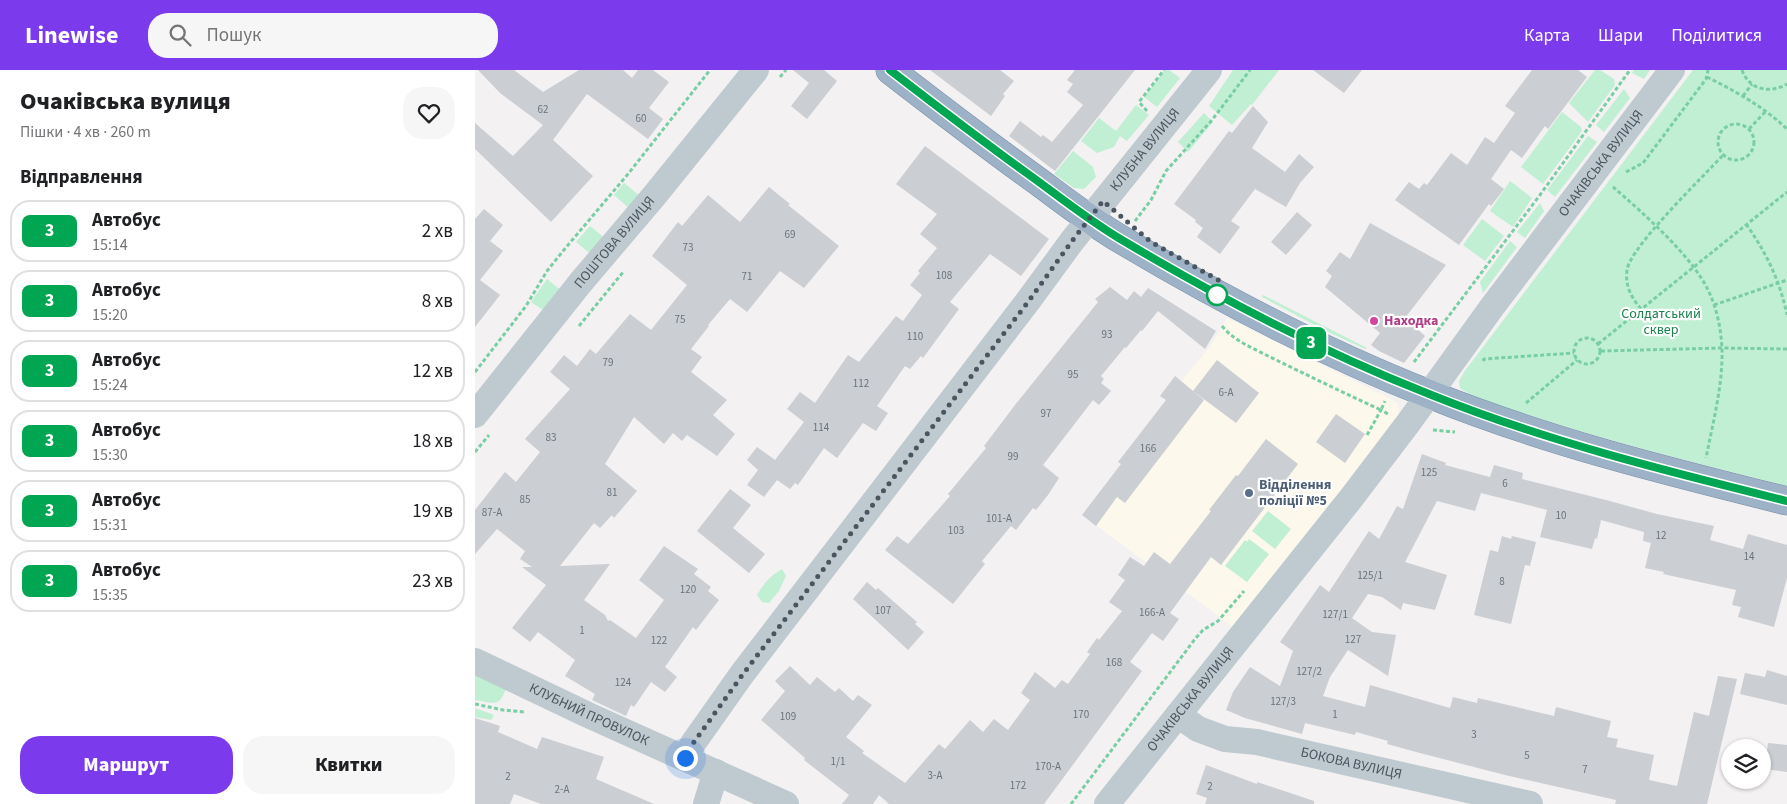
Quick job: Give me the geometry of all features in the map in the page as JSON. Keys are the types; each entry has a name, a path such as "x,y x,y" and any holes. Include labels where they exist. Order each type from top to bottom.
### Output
{"highway":[{"path":"890,70 1089,219 1121,240 1248,312 1360,366 1475,412 1598,452 1787,501"}],"street":[{"name":"ПОШТОВА ВУЛИЦЯ","path":"475,415 581,282 655,196 756,70"},
{"name":"КЛУБНА ВУЛИЦЯ","path":"685,758 694,742 743,674 1089,219 1209,70"},
{"name":"ОЧАКІВСЬКА ВУЛИЦЯ","path":"1107,804 1275,594 1409,422 1492,307 1672,70"},
{"name":"КЛУБНИЙ ПРОВУЛОК","path":"475,661 588,715 786,804"},
{"name":"БОКОВА ВУЛИЦЯ","path":"1177,715 1198,729 1225,739 1257,742 1530,804"},
{"path":"706,804 716,772"}],"path":[{"path":"475,372 527,306 547,272 563,251 628,174 710,70"},
{"path":"1151,116 1139,102 1164,70"},
{"path":"1131,225 1151,200 1167,171 1212,120 1250,70"},
{"path":"1412,364 1534,203 1630,70"},
{"path":"1618,176 1643,163 1706,80 1708,70"},
{"path":"1742,70 1747,80 1766,90 1781,88 1787,84"},
{"path":"1707,77 1743,96 1766,111 1787,129"},
{"path":"1743,96 1753,84"},
{"path":"1749,129 1766,111"},
{"path":"1732,124 1741,125 1749,129 1754,141 1751,153 1744,159 1735,160 1723,155 1717,143 1721,131 1732,124"},
{"path":"1641,309 1627,288 1627,269 1631,259 1656,227 1723,155"},
{"path":"1615,181 1611,186 1634,205 1693,267 1707,288 1714,305 1722,348 1719,385 1706,462"},
{"path":"1598,344 1787,192"},
{"path":"1746,224 1764,252 1779,283 1787,315"},
{"path":"1714,305 1787,280"},
{"path":"1583,339 1593,339 1598,344 1601,351 1597,361 1583,364 1577,360 1574,353 1575,346 1583,339"},
{"path":"1601,351 1722,348 1787,349"},
{"path":"1479,366 1484,359 1485,352"},
{"path":"1484,359 1574,353"},
{"path":"1521,406 1577,360"},
{"path":"1366,436 1381,410 1429,430 1458,432"},
{"path":"1071,804 1203,630 1218,621 1246,589"}],"shaded area":[{"path":"1227,318 1393,400 1398,404 1399,409 1398,415 1236,629 1082,515 1127,457 1124,454 1209,348"}],"green space":[{"path":"1165,70 1169,70 1180,78 1157,107 1144,97"},
{"path":"1233,70 1279,70 1252,105 1232,125 1209,106"},
{"path":"1595,70 1600,70 1614,79 1615,85 1588,122 1569,103"},
{"path":"1634,70 1650,70 1644,79 1632,73"},
{"name":"Солдатський сквер","path":"1693,70 1787,70 1787,486 1663,454 1510,410 1487,402 1460,388 1459,381 1464,372"},
{"path":"1624,89 1630,98 1604,132 1596,125"},
{"path":"1136,105 1149,115 1127,141 1120,136 1114,147 1097,153 1081,141 1099,118 1116,131"},
{"path":"1562,112 1581,127 1582,131 1543,184 1521,167"},
{"path":"1204,113 1213,122 1188,152 1178,142"},
{"path":"1588,136 1597,142 1555,197 1547,190"},
{"path":"1073,151 1093,167 1096,177 1084,189 1074,188 1054,174"},
{"path":"1510,181 1532,198 1513,227 1490,211"},
{"path":"624,183 640,196 630,209 614,195"},
{"path":"1540,203 1544,211 1525,238 1517,232"},
{"path":"1482,219 1504,236 1485,261 1463,245"},
{"path":"590,226 606,239 592,255 576,242"},
{"path":"1510,241 1517,247 1483,293 1480,282"},
{"path":"547,279 563,292 546,312 531,302"},
{"path":"1263,295 1367,348 1365,349 1326,331 1262,297"},
{"path":"1268,511 1291,529 1275,549 1252,531"},
{"path":"1249,539 1269,554 1247,582 1225,566 1245,540 1247,542"},
{"path":"782,569 786,576 779,591 769,603 762,602 757,595 768,580"},
{"path":"475,669 508,684 500,700 493,703 475,700"},
{"path":"475,708 494,715 491,720 475,717"}],"building":[{"path":"478,70 514,70 543,92 579,70 623,70 632,78 638,70 653,70 669,82 649,108 663,119 648,139 587,94 553,140 593,176 551,222 475,149 475,123 513,156 543,125 500,93"},
{"path":"793,70 824,70 837,81 807,119 791,106 809,83"},
{"path":"930,70 1000,70 1014,81 1003,94 1005,96 991,116"},
{"path":"1075,70 1135,70 1055,171 1009,136 1020,121 1041,137 1043,135 1052,142 1083,105 1067,92 1073,84 1067,80"},
{"path":"1313,70 1362,70 1344,93"},
{"path":"1532,70 1578,70 1587,77 1548,129 1545,126 1522,158 1511,150 1491,179 1504,189 1491,206 1489,204 1459,245 1395,200 1409,182 1419,189 1424,183 1427,185 1451,153 1467,165 1485,137 1494,143 1515,113 1505,106"},
{"path":"1253,106 1268,122 1252,148 1285,172 1299,154 1314,167 1300,183 1286,207 1255,189 1231,221 1240,227 1220,254 1197,237 1203,228 1195,222 1196,220 1174,204 1229,131 1232,133"},
{"path":"925,146 1049,239 1021,276 990,254 950,302 959,309 923,358 921,356 910,369 905,366 877,406 888,413 876,431 863,423 837,458 824,448 798,485 795,483 790,489 777,480 764,497 747,485 758,470 747,460 757,447 775,460 804,422 787,409 800,392 815,403 848,355 859,362 896,316 903,321 922,295 910,285 920,273 918,271 937,248 920,234 937,214 896,184"},
{"path":"769,187 790,204 788,205 839,246 804,288 780,271 747,312 730,299 691,349 702,357 691,372 727,400 713,415 735,434 717,456 687,435 682,441 673,433 664,444 634,417 605,464 637,491 614,518 612,515 600,528 594,523 560,566 610,564 584,600 605,615 608,621 610,620 636,638 664,600 639,580 664,546 698,569 694,574 711,587 708,591 719,600 696,630 693,627 665,667 677,677 665,692 651,682 634,707 631,705 626,716 592,700 595,694 565,676 575,660 538,632 530,642 512,628 546,585 522,567 532,567 520,559 525,551 497,529 475,554 475,510 505,472 516,482 540,452 525,439 570,389 550,372 564,355 577,366 590,349 596,354 630,314 651,330 687,285 652,256 678,222 682,226 708,195 740,222"},
{"path":"484,209 503,225 490,241 503,251 480,280 500,295 475,327 475,219"},
{"path":"1297,212 1312,225 1286,255 1271,242"},
{"path":"1370,223 1446,265 1405,318 1425,336 1404,363 1371,345 1380,333 1325,287 1332,276 1326,271 1340,252 1350,259"},
{"path":"1110,287 1127,300 1134,291 1141,297 1148,288 1216,331 1205,349 1158,311 1101,376 1104,379 1101,383 1111,391 1099,405 1093,400 1043,465 1059,478 1048,495 1036,510 1033,508 1016,530 1011,526 982,561 985,564 953,604 885,550 897,536 908,544 950,496 948,494 986,448 984,446 1015,405 1098,302 1095,299"},
{"path":"1217,360 1259,393 1236,423 1193,391"},
{"path":"1175,376 1204,400 1125,503 1117,497 1096,526 1082,515 1121,464 1118,462 1166,400 1160,396"},
{"path":"1336,414 1365,434 1345,463 1316,442"},
{"path":"1266,439 1298,464 1221,565 1211,557 1170,613 1179,619 1163,641 1152,633 1130,662 1142,671 1044,804 889,804 879,795 873,804 842,804 849,795 804,760 805,758 761,720 785,691 775,681 790,666 810,685 817,677 835,692 839,688 853,701 858,695 872,705 846,737 864,751 862,753 905,783 939,744 945,749 970,720 983,732 994,719 1008,730 1030,700 1021,693 1035,672 1055,688 1062,680 1068,684 1090,654 1087,652 1097,638 1099,640 1122,611 1109,602 1125,580 1118,575 1130,557 1144,566 1154,552 1170,564 1211,511 1209,510"},
{"path":"1422,454 1446,463 1445,465 1490,477 1494,465 1523,473 1522,479 1657,514 1714,526 1710,540 1743,549 1748,534 1787,545 1787,578 1774,627 1738,617 1741,607 1732,605 1736,590 1663,574 1664,572 1645,568 1651,543 1643,541 1644,532 1601,520 1597,539 1595,538 1592,549 1540,537 1547,510 1481,493 1475,511 1437,501 1405,562 1447,575 1435,610 1403,603 1401,610 1382,597 1368,594 1352,618 1372,632 1396,635 1388,676 1348,650 1330,677 1323,696 1365,707 1370,685 1450,708 1453,697 1477,703 1478,698 1554,716 1556,707 1611,721 1607,737 1618,739 1616,747 1654,755 1649,780 1677,786 1694,712 1709,716 1718,676 1737,679 1723,739 1721,739 1707,804 1615,804 1616,800 1505,775 1420,753 1387,744 1388,741 1356,732 1355,735 1305,723 1302,734 1245,718 1226,710 1233,692 1250,667 1280,686 1293,651 1280,642 1320,585 1329,592 1369,531 1379,539 1397,506 1403,509"},
{"path":"730,489 751,505 733,528 765,554 749,573 697,531"},
{"path":"1502,536 1511,539 1512,536 1536,542 1530,566 1525,565 1511,624 1474,615 1490,550 1498,552"},
{"path":"867,582 876,590 878,588 917,622 915,624 924,632 908,650 853,599"},
{"path":"1767,670 1787,676 1787,705 1740,694 1745,673 1765,677"},
{"path":"475,718 500,726 498,732 537,749 542,737 604,757 596,779 654,804 541,804 514,794 510,804 475,804"},
{"path":"1771,743 1787,745 1787,772 1771,770"},
{"path":"1206,765 1257,784 1257,782 1314,801 1314,804 1205,804 1207,798 1196,794"}],"bus line":[{"name":"3","path":"890,70 1003,156 1121,240 1218,296 1305,341 1360,366 1475,412 1598,452 1787,501"}],"place":[{"name":"Находка","path":"1374,321"},
{"name":"Відділення поліції №5","path":"1249,493"}],"route":[{"path":"685,758 714,713 743,674 1103,201 1151,242 1220,281 1217,295"}]}
